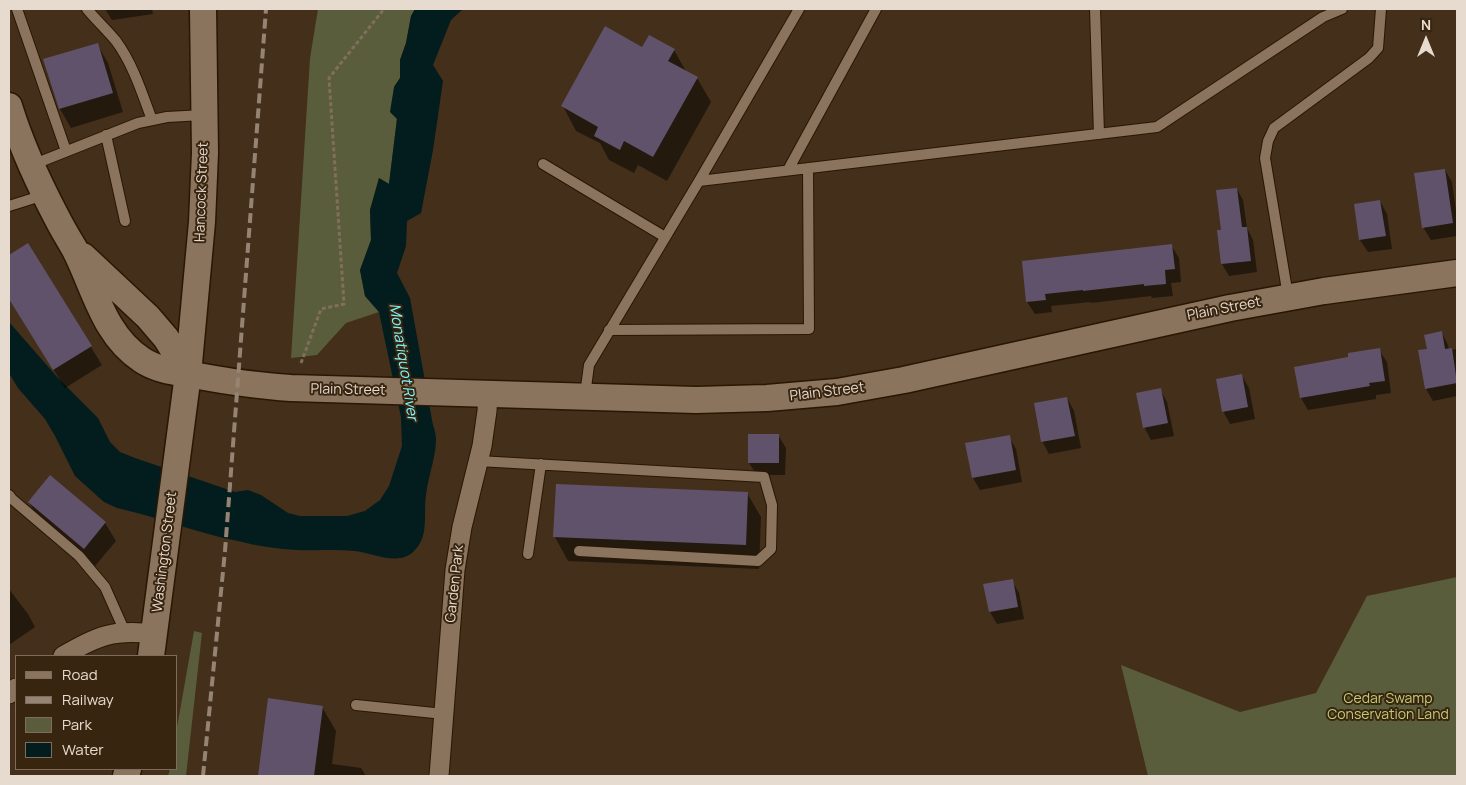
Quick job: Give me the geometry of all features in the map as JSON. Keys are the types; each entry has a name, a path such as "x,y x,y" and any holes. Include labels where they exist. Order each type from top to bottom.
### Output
{"main road":[{"name":"Hancock Street","path":"188,374 204,188 203,9"},
{"path":"9,110 45,195 74,248 105,316 120,340 132,353 143,361 157,367 188,374"},
{"path":"74,248 152,322 166,338 188,374"},
{"name":"Plain Street","path":"188,374 238,383 291,388 696,400 767,398 837,392 904,380 1188,316 1288,297 1457,272"},
{"name":"Washington Street","path":"152,645 188,374"}],"street":[{"name":"Garden Park","path":"439,776 455,570 462,526 485,428 488,394"},
{"name":"Washington Street","path":"65,655 92,640 108,634 126,632 152,645"}],"lane":[{"path":"17,9 66,151"},
{"path":"87,9 116,41 135,74 152,120"},
{"path":"585,396 589,365 799,9"},
{"path":"788,170 876,9"},
{"path":"1095,9 1100,134"},
{"path":"699,181 1157,127 1323,17 1342,9"},
{"path":"1288,297 1265,158 1268,141 1274,128 1369,58 1378,48 1380,9"},
{"path":"31,165 124,127 167,116 204,115"},
{"path":"106,135 126,221"},
{"path":"543,164 665,237"},
{"path":"609,330 809,328 808,168"},
{"path":"9,206 45,195"},
{"path":"478,461 764,477 772,505 771,549 758,561 579,551"},
{"path":"528,554 541,464"},
{"path":"9,495 79,556 105,587 126,632"},
{"path":"356,705 444,714"}],"path":[{"path":"291,388 321,309 344,304 329,78 384,9"}],"green space":[{"path":"318,9 415,9 411,16 406,43 400,60 400,78 394,87 397,118 389,184 379,178 370,210 371,240 360,270 365,296 379,312 346,323 317,355 291,358 310,58"},
{"name":"Cedar Swamp Conservation Land","path":"1457,577 1457,776 1148,776 1121,665 1240,712 1316,693 1367,596"},
{"path":"194,631 202,633 186,776 168,776 170,770 178,770 178,722"}],"water":[{"name":"Monatiquot River","path":"415,9 463,9 451,20 433,65 443,81 433,150 421,213 407,221 406,246 397,273 410,298 436,437 435,453 425,502 424,532 418,546 407,556 400,558 385,558 355,551 298,550 268,547 208,534 117,508 104,502 75,476 45,419 18,388 9,373 9,322 58,378 98,418 110,442 120,452 235,492 248,490 261,495 288,513 300,516 347,516 365,511 380,500 389,486 402,446 401,417 379,312 365,296 360,270 371,240 370,210 379,178 389,184 397,119 390,112 394,87 400,78 400,60 406,43 411,16"}],"building":[{"path":"605,26 642,47 649,35 675,49 668,61 698,77 653,157 624,141 620,150 594,136 598,127 561,106"},
{"path":"98,43 113,93 59,109 43,59"},
{"path":"1445,169 1453,223 1422,228 1414,173"},
{"path":"1237,188 1242,227 1247,227 1251,261 1221,264 1217,230 1221,230 1216,190"},
{"path":"1380,200 1386,236 1359,240 1354,204"},
{"path":"28,243 92,346 53,370 9,299 9,255"},
{"path":"1172,244 1175,269 1165,270 1166,284 1144,286 1144,284 1045,294 1046,300 1026,302 1022,261"},
{"path":"1442,331 1445,349 1452,348 1457,383 1425,389 1418,350 1427,349 1424,335"},
{"path":"1380,348 1385,381 1369,383 1370,386 1300,398 1294,367 1348,357 1348,353"},
{"path":"1242,374 1248,407 1222,412 1216,379"},
{"path":"1161,388 1168,423 1143,428 1136,393"},
{"path":"1067,397 1075,436 1041,442 1034,403"},
{"path":"748,434 779,434 779,463 748,463"},
{"path":"1010,435 1016,470 972,478 965,443"},
{"path":"50,475 106,522 84,549 28,502"},
{"path":"556,484 748,492 746,545 553,537"},
{"path":"1013,579 1018,607 989,612 983,584"},
{"path":"268,698 323,706 314,776 258,776"}],"railway":[{"path":"203,776 225,551 266,9"}]}
